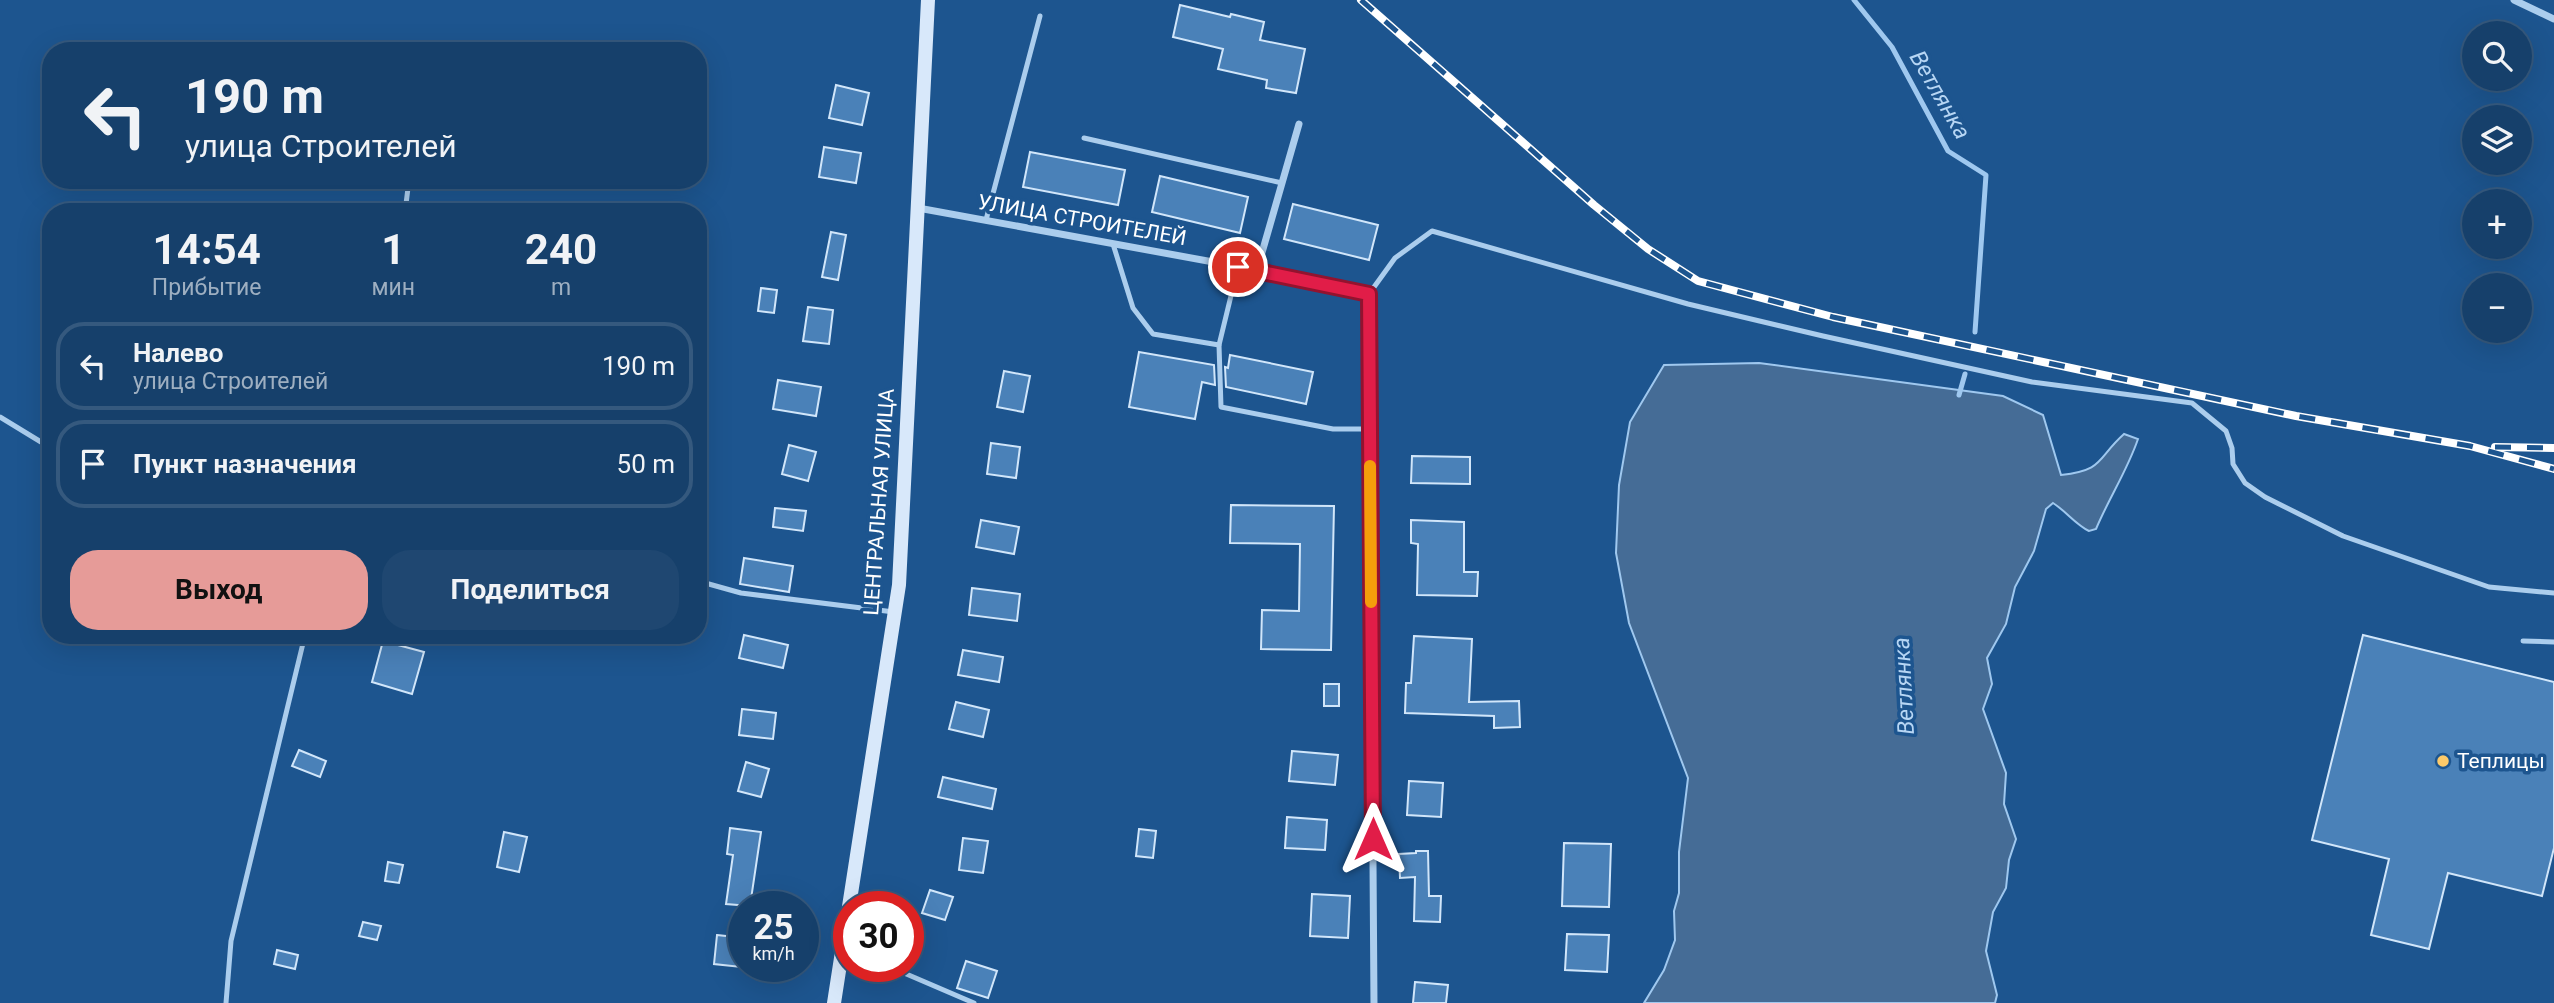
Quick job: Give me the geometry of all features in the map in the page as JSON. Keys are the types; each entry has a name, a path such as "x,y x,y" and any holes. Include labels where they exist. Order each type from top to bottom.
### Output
{"main road":[{"name":"ЦЕНТРАЛЬНАЯ УЛИЦА","path":"855,891 899,584 928,0"},
{"name":"ЦЕНТРАЛЬНАЯ УЛИЦА","path":"834,1003 840,982"}],"street":[{"path":"2514,0 2554,19"},
{"path":"1257,270 1299,124"},
{"name":"УЛИЦА СТРОИТЕЛЕЙ","path":"917,208 1257,270 1369,294"},
{"path":"1369,294 1374,1003"}],"lane":[{"path":"986,220 1040,16"},
{"path":"1084,138 1282,183"},
{"path":"1369,294 1395,258 1432,231 1688,304 1823,336 2032,382 2192,403 2226,431 2234,464 2245,483 2264,497 2343,536 2489,587 2554,593"},
{"path":"1113,244 1133,308 1153,334 1219,345"},
{"path":"1238,267 1219,345 1221,407 1333,429 1370,429"},
{"path":"0,417 42,442"},
{"path":"707,584 741,593 894,612"},
{"path":"2523,641 2554,642"},
{"path":"226,1003 231,941 303,644"},
{"path":"924,982 974,1003"}],"water":[{"path":"1759,363 2003,396 2043,415 2061,475 2093,466 2124,434 2138,439 2096,529 2089,531 2084,528 2053,503 2046,509 2034,551 2015,587 2006,624 1987,658 1992,684 1983,709 2006,773 2004,804 2016,839 2009,860 2006,888 1993,912 1986,951 1997,995 1995,1003 1644,1003 1664,970 1675,940 1674,911 1679,893 1679,852 1688,778 1629,623 1616,553 1619,485 1630,422 1664,365"}],"building":[{"path":"1180,5 1264,22 1260,40 1305,49 1296,93 1266,88 1267,80 1218,69 1223,49 1173,37"},
{"path":"836,85 869,93 862,125 829,118"},
{"path":"824,147 861,153 856,183 819,177"},
{"path":"1030,152 1125,170 1118,205 1023,187"},
{"path":"1160,176 1248,197 1240,233 1152,212"},
{"path":"1293,204 1378,225 1369,260 1284,239"},
{"path":"831,232 846,235 838,280 822,277"},
{"path":"761,288 777,290 774,313 758,311"},
{"path":"808,307 833,310 829,344 803,341"},
{"path":"1139,352 1214,365 1215,385 1202,382 1195,419 1129,407"},
{"path":"1230,355 1313,372 1306,404 1226,387 1225,367 1228,368"},
{"path":"1004,371 1030,376 1023,412 997,407"},
{"path":"778,380 821,387 816,416 773,409"},
{"path":"991,443 1020,447 1016,478 987,474"},
{"path":"789,445 816,452 808,481 782,474"},
{"path":"1412,456 1470,457 1470,484 1411,483"},
{"path":"1231,505 1334,506 1331,650 1261,649 1262,610 1299,611 1300,544 1230,543"},
{"path":"775,508 806,511 803,531 773,527"},
{"path":"981,520 1019,527 1014,554 976,547"},
{"path":"1411,520 1464,522 1464,572 1478,572 1477,596 1417,595 1418,544 1411,543"},
{"path":"744,558 793,566 789,592 740,584"},
{"path":"972,588 1020,594 1017,621 969,615"},
{"path":"744,635 788,645 783,668 739,658"},
{"name":"Теплицы","path":"2363,635 2554,682 2554,848 2542,896 2448,873 2429,949 2371,935 2389,859 2312,840"},
{"path":"1414,636 1472,639 1469,702 1519,701 1520,727 1494,728 1494,716 1405,713 1406,683 1411,683"},
{"path":"382,644 394,644 424,652 412,694 372,682"},
{"path":"963,650 1003,657 999,682 958,675"},
{"path":"1324,684 1339,684 1339,706 1324,706"},
{"path":"956,702 989,710 983,737 949,729"},
{"path":"742,709 776,713 773,739 739,735"},
{"path":"299,750 326,761 320,777 292,766"},
{"path":"1292,751 1338,755 1335,785 1289,781"},
{"path":"746,762 769,769 761,797 738,791"},
{"path":"943,777 996,789 992,809 938,797"},
{"path":"1409,781 1443,783 1441,817 1407,815"},
{"path":"1287,817 1327,820 1325,850 1285,848"},
{"path":"730,828 761,832 752,891 728,891 728,904 726,904 733,855 727,854"},
{"path":"1139,829 1156,831 1153,858 1136,856"},
{"path":"504,832 527,837 519,872 497,867"},
{"path":"963,838 988,841 983,873 959,870"},
{"path":"1564,843 1611,844 1609,907 1562,906"},
{"path":"1428,851 1429,896 1441,896 1440,922 1414,921 1415,877 1400,878 1399,854"},
{"path":"388,862 403,865 399,883 385,881"},
{"path":"930,890 953,897 945,920 924,914"},
{"path":"1312,894 1350,896 1348,938 1310,936"},
{"path":"363,922 381,926 377,940 359,936"},
{"path":"1567,934 1609,935 1607,972 1565,970"},
{"path":"717,935 728,936 728,966 714,964"},
{"path":"277,950 298,955 295,969 274,964"},
{"path":"966,961 997,971 988,998 957,988"},
{"path":"1415,982 1448,985 1446,1003 1413,1003"}],"waterway":[{"name":"Ветлянка","path":"1854,0 1892,47 1948,151 1986,175 1975,332"},
{"name":"Ветлянка","path":"1959,395 1965,374"}],"railway":[{"path":"1361,0 1594,205 1648,249 1698,281 1833,317 2296,416 2470,446 2554,469"},
{"path":"2495,447 2554,448"}],"slow traffic":[{"path":"1370,466 1371,602"}],"place":[{"name":"Теплицы","path":"2443,761"}],"route":[{"path":"1238,267 1369,294 1373,839"}]}
